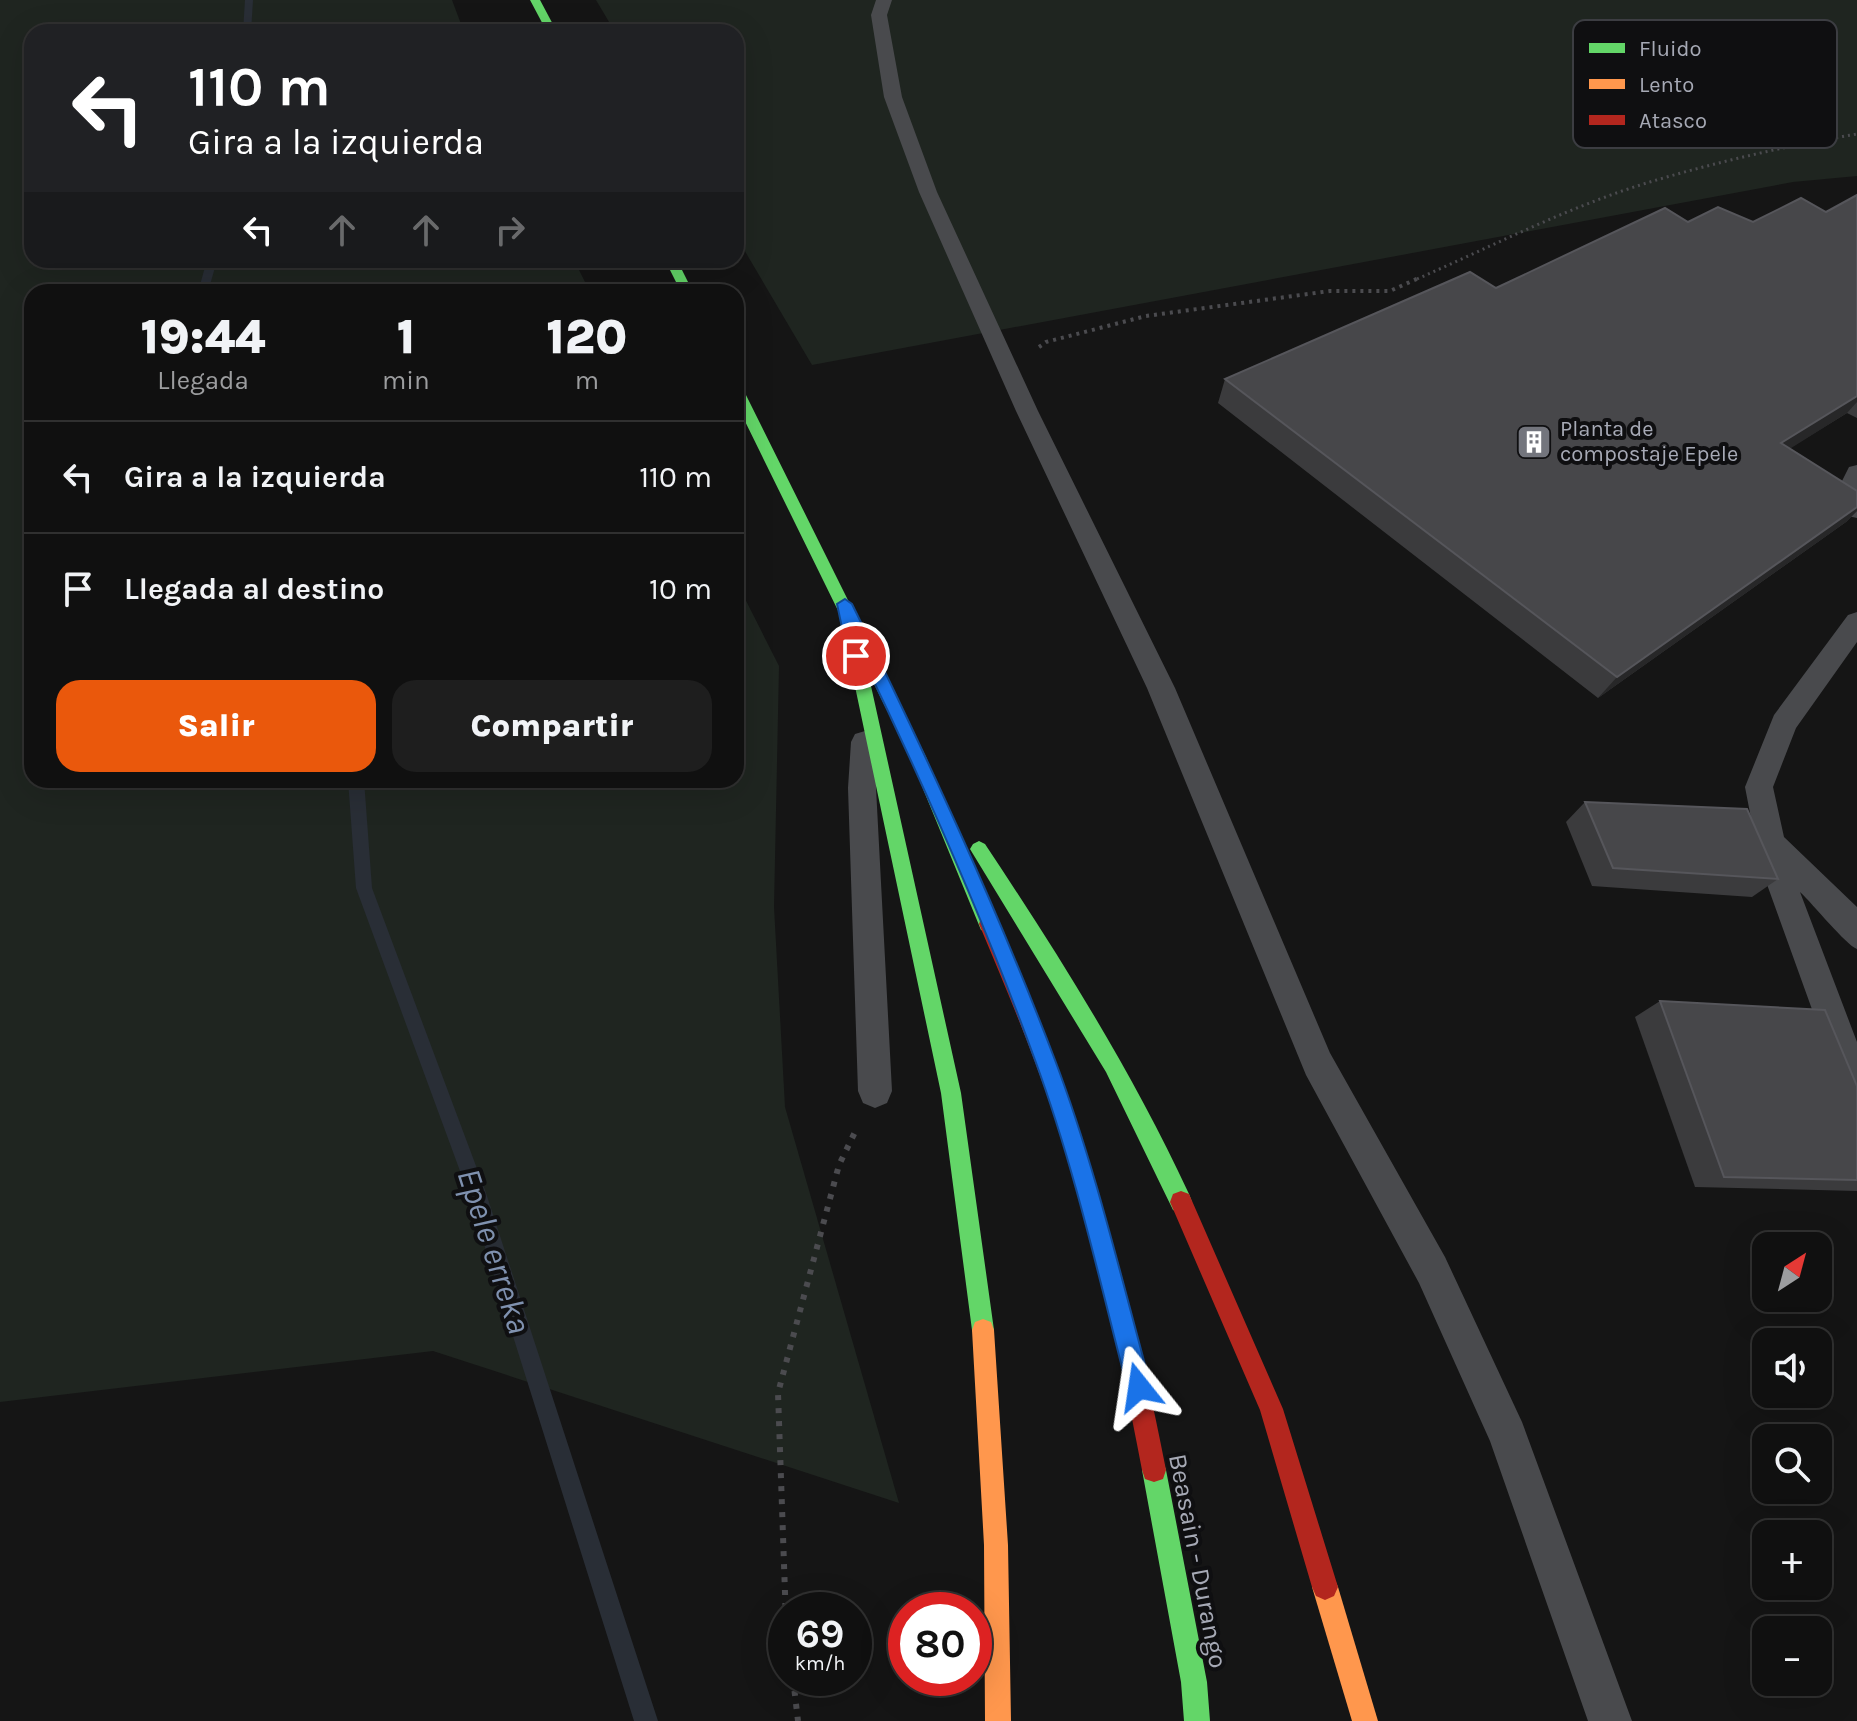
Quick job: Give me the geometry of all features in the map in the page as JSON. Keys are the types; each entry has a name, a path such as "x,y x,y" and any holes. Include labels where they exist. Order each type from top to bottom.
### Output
{"highway":[{"path":"535,0 548,24"},
{"name":"Beasain - Durango","path":"744,405 918,757 1045,1061 1091,1206 1139,1387 1194,1682 1197,1721"},
{"path":"845,604 951,1093 980,1290 996,1545 998,1721"},
{"path":"918,757 1044,950 1157,1145 1271,1409 1365,1721"}],"lane":[{"path":"884,0 879,15 893,97 928,192 1161,688 1318,1064 1432,1270 1508,1436 1610,1721"},
{"path":"1857,473 1852,479 1850,494 1857,510"},
{"path":"1857,622 1784,723 1759,787 1771,843 1790,906 1857,1087"},
{"path":"868,708 862,788 875,1091"},
{"path":"1771,843 1845,915 1857,935"}],"path":[{"path":"1837,137 1857,134"},
{"path":"1011,371 1046,342 1146,316 1330,291 1390,291 1586,205 1659,179 1782,148"},
{"path":"785,1592 778,1393 839,1165 875,1091"},
{"path":"795,1696 798,1721"}],"shaded area":[{"path":"0,0 452,0 461,24 24,24 24,268 578,268 586,284 24,284 24,788 744,788 744,597 779,666 774,907 785,1107 899,1503 433,1351 0,1402"},
{"path":"596,0 1857,0 1857,176 1793,182 812,365 744,250 744,24 610,24"}],"building":[{"name":"Planta de compostaje Epele","path":"1857,195 1857,396 1781,443 1857,491 1857,507 1617,677 1225,379 1470,272 1496,288 1665,208 1688,222 1718,207 1753,222 1801,198 1826,212"},
{"path":"1585,802 1747,809 1778,879 1613,868"},
{"path":"1660,1001 1825,1010 1857,1086 1857,1180 1724,1177"}],"waterway":[{"name":"Epele erreka","path":"248,24 249,0"},
{"name":"Epele erreka","path":"205,284 210,268"},
{"name":"Epele erreka","path":"357,788 364,888 476,1190 646,1721"}],"traffic: fast":[{"path":"535,0 548,24"},
{"path":"675,268 683,284"},
{"path":"744,405 918,757 988,924"},
{"path":"861,677 951,1093 983,1330"},
{"path":"979,849 1113,1066 1181,1202"},
{"path":"1154,1470 1194,1682 1197,1721"}],"traffic: slow":[{"path":"983,1330 996,1545 998,1721"},
{"path":"1325,1587 1365,1721"}],"traffic: jam":[{"path":"988,924 1037,1042 1079,1159 1121,1314 1154,1470"},
{"path":"1181,1202 1271,1409 1325,1587"}],"place":[{"name":"Planta de compostaje Epele","path":"1534,442"}],"route":[{"path":"856,656 845,604 918,757 1045,1061 1091,1206 1139,1387"}]}
